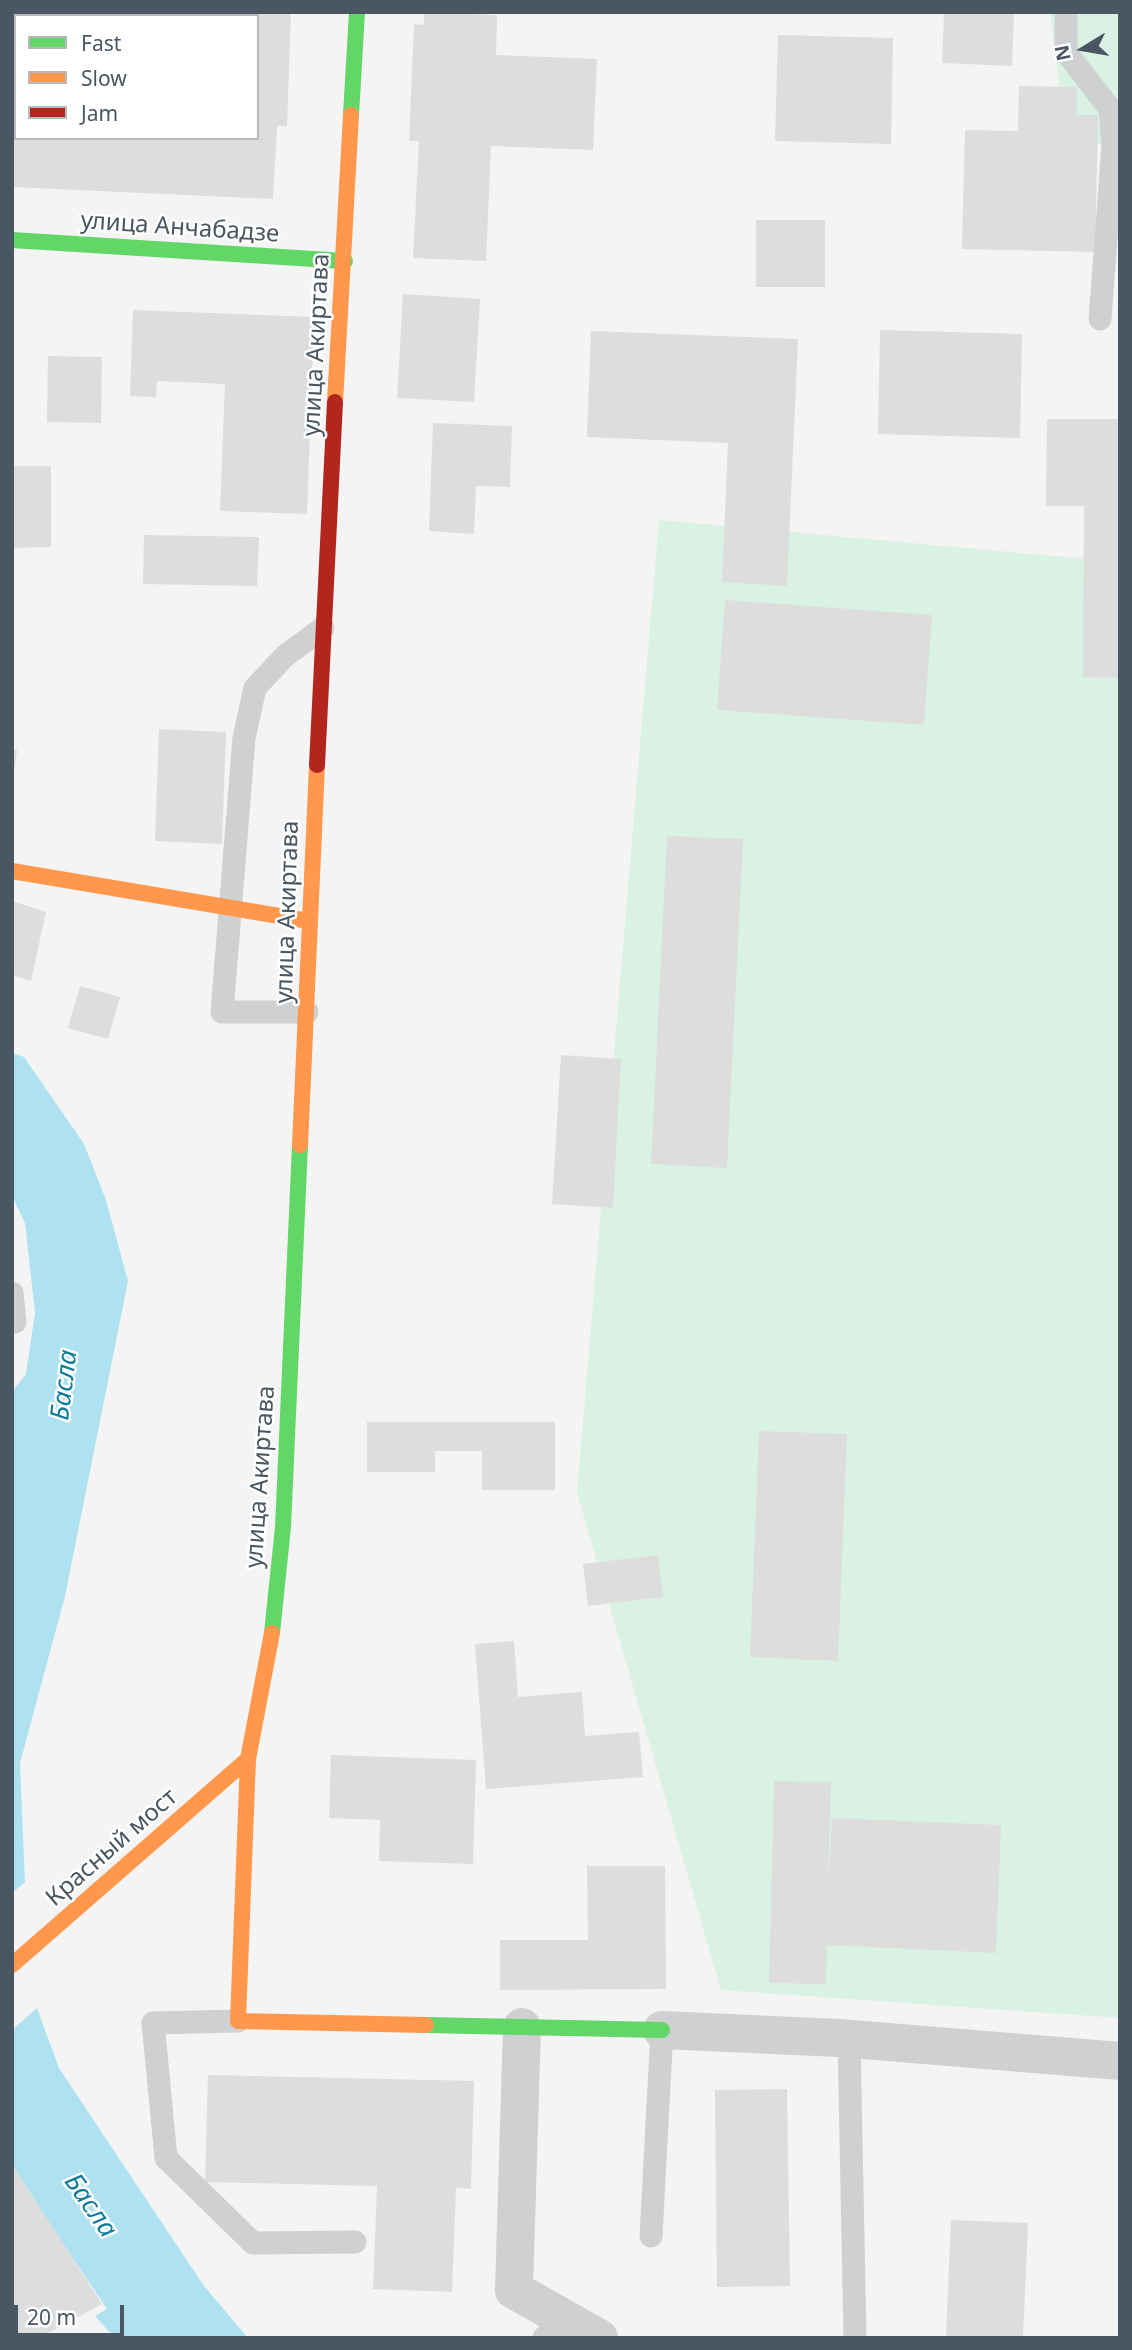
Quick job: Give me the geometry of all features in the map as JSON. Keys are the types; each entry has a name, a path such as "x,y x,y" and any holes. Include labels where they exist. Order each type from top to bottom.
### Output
{"main road":[{"name":"улица Акиртава","path":"238,2021 248,1759 271,1638 283,1527 323,628 357,12"},
{"name":"улица Анчабадзе","path":"12,240 345,261"},
{"path":"12,871 309,921"},
{"name":"Красный мост","path":"12,1965 248,1759"},
{"path":"238,2021 662,2030"}],"street":[{"path":"522,2027 514,2290 553,2328 599,2338"},
{"path":"662,2030 849,2039 1120,2061"}],"lane":[{"path":"1066,12 1066,52 1110,109 1113,145 1100,319"},
{"path":"307,1013 222,1012 244,738 255,688 285,656 323,628"},
{"path":"12,1293 15,1322"},
{"path":"238,2021 153,2023 166,2158 253,2243 355,2242"},
{"path":"651,2236 662,2030"},
{"path":"849,2039 855,2338"}],"green space":[{"path":"63,12 187,12 186,14"},
{"path":"1050,12 1120,12 1120,146 1067,141"},
{"path":"659,520 1120,562 1120,2018 721,1990 577,1493"}],"water":[{"name":"Басла","path":"12,1053 24,1057 84,1144 106,1200 128,1281 65,1596 20,1763 25,1882 12,1893 12,1392 26,1374 35,1313 25,1223 12,1196"},
{"name":"Басла","path":"37,2008 59,2068 204,2286 248,2338 115,2338 95,2316 107,2309 12,2168 12,2030"}],"building":[{"path":"291,12 287,126 277,126 273,199 12,187 12,113 14,140 259,140 259,14 237,14"},
{"path":"424,12 497,15 496,55 597,59 593,150 491,146 486,261 413,258 419,141 409,141 414,24 424,25"},
{"path":"944,12 1014,12 1012,66 942,63"},
{"path":"778,35 893,38 891,144 775,141"},
{"path":"1019,86 1077,87 1077,115 1098,115 1095,252 962,249 965,130 1018,131"},
{"path":"756,220 825,220 825,287 756,287"},
{"path":"403,294 480,299 474,402 397,398"},
{"path":"133,310 314,317 307,514 220,511 225,384 157,381 156,397 130,396"},
{"path":"880,330 1022,334 1020,438 878,434"},
{"path":"591,331 798,339 787,586 722,582 728,443 587,437"},
{"path":"48,356 102,357 101,423 47,422"},
{"path":"1047,419 1120,419 1120,678 1083,677 1084,506 1046,506"},
{"path":"433,423 512,426 510,487 476,486 474,534 429,531"},
{"path":"12,466 51,466 51,547 12,548"},
{"path":"144,535 259,537 257,586 143,584"},
{"path":"725,600 932,615 924,725 717,710"},
{"path":"159,729 226,732 222,844 155,841"},
{"path":"12,749 17,750 14,772 12,772"},
{"path":"667,836 743,839 727,1168 651,1164"},
{"path":"12,901 46,912 31,981 12,975"},
{"path":"80,986 120,997 108,1039 68,1028"},
{"path":"561,1055 621,1059 613,1208 552,1204"},
{"path":"367,1422 555,1422 555,1490 482,1490 482,1451 435,1451 435,1472 367,1472"},
{"path":"759,1431 847,1434 838,1661 750,1657"},
{"path":"658,1555 663,1597 588,1606 583,1564"},
{"path":"514,1641 518,1697 582,1692 585,1736 639,1732 643,1777 486,1789 475,1644"},
{"path":"331,1755 476,1760 473,1864 379,1861 380,1820 329,1818"},
{"path":"774,1781 831,1782 828,1887 832,1818 1001,1825 996,1953 827,1945 826,1984 769,1983"},
{"path":"587,1866 665,1866 666,1989 500,1990 500,1940 588,1940"},
{"path":"208,2075 474,2081 471,2189 456,2188 452,2292 373,2289 377,2186 205,2182"},
{"path":"787,2089 790,2286 717,2287 715,2090"},
{"path":"12,2164 102,2304 39,2338 12,2338"},
{"path":"951,2220 1028,2223 1023,2338 946,2338"}],"traffic: fast":[{"path":"351,115 357,12"},
{"path":"12,240 345,261"},
{"path":"272,1633 283,1527 300,1145"},
{"path":"426,2025 662,2030"}],"traffic: slow":[{"path":"335,402 351,115"},
{"path":"300,1145 317,765"},
{"path":"12,871 309,921"},
{"path":"12,1965 248,1759 272,1633"},
{"path":"248,1759 238,2021 426,2025"}],"traffic: jam":[{"path":"317,765 335,402"}]}
